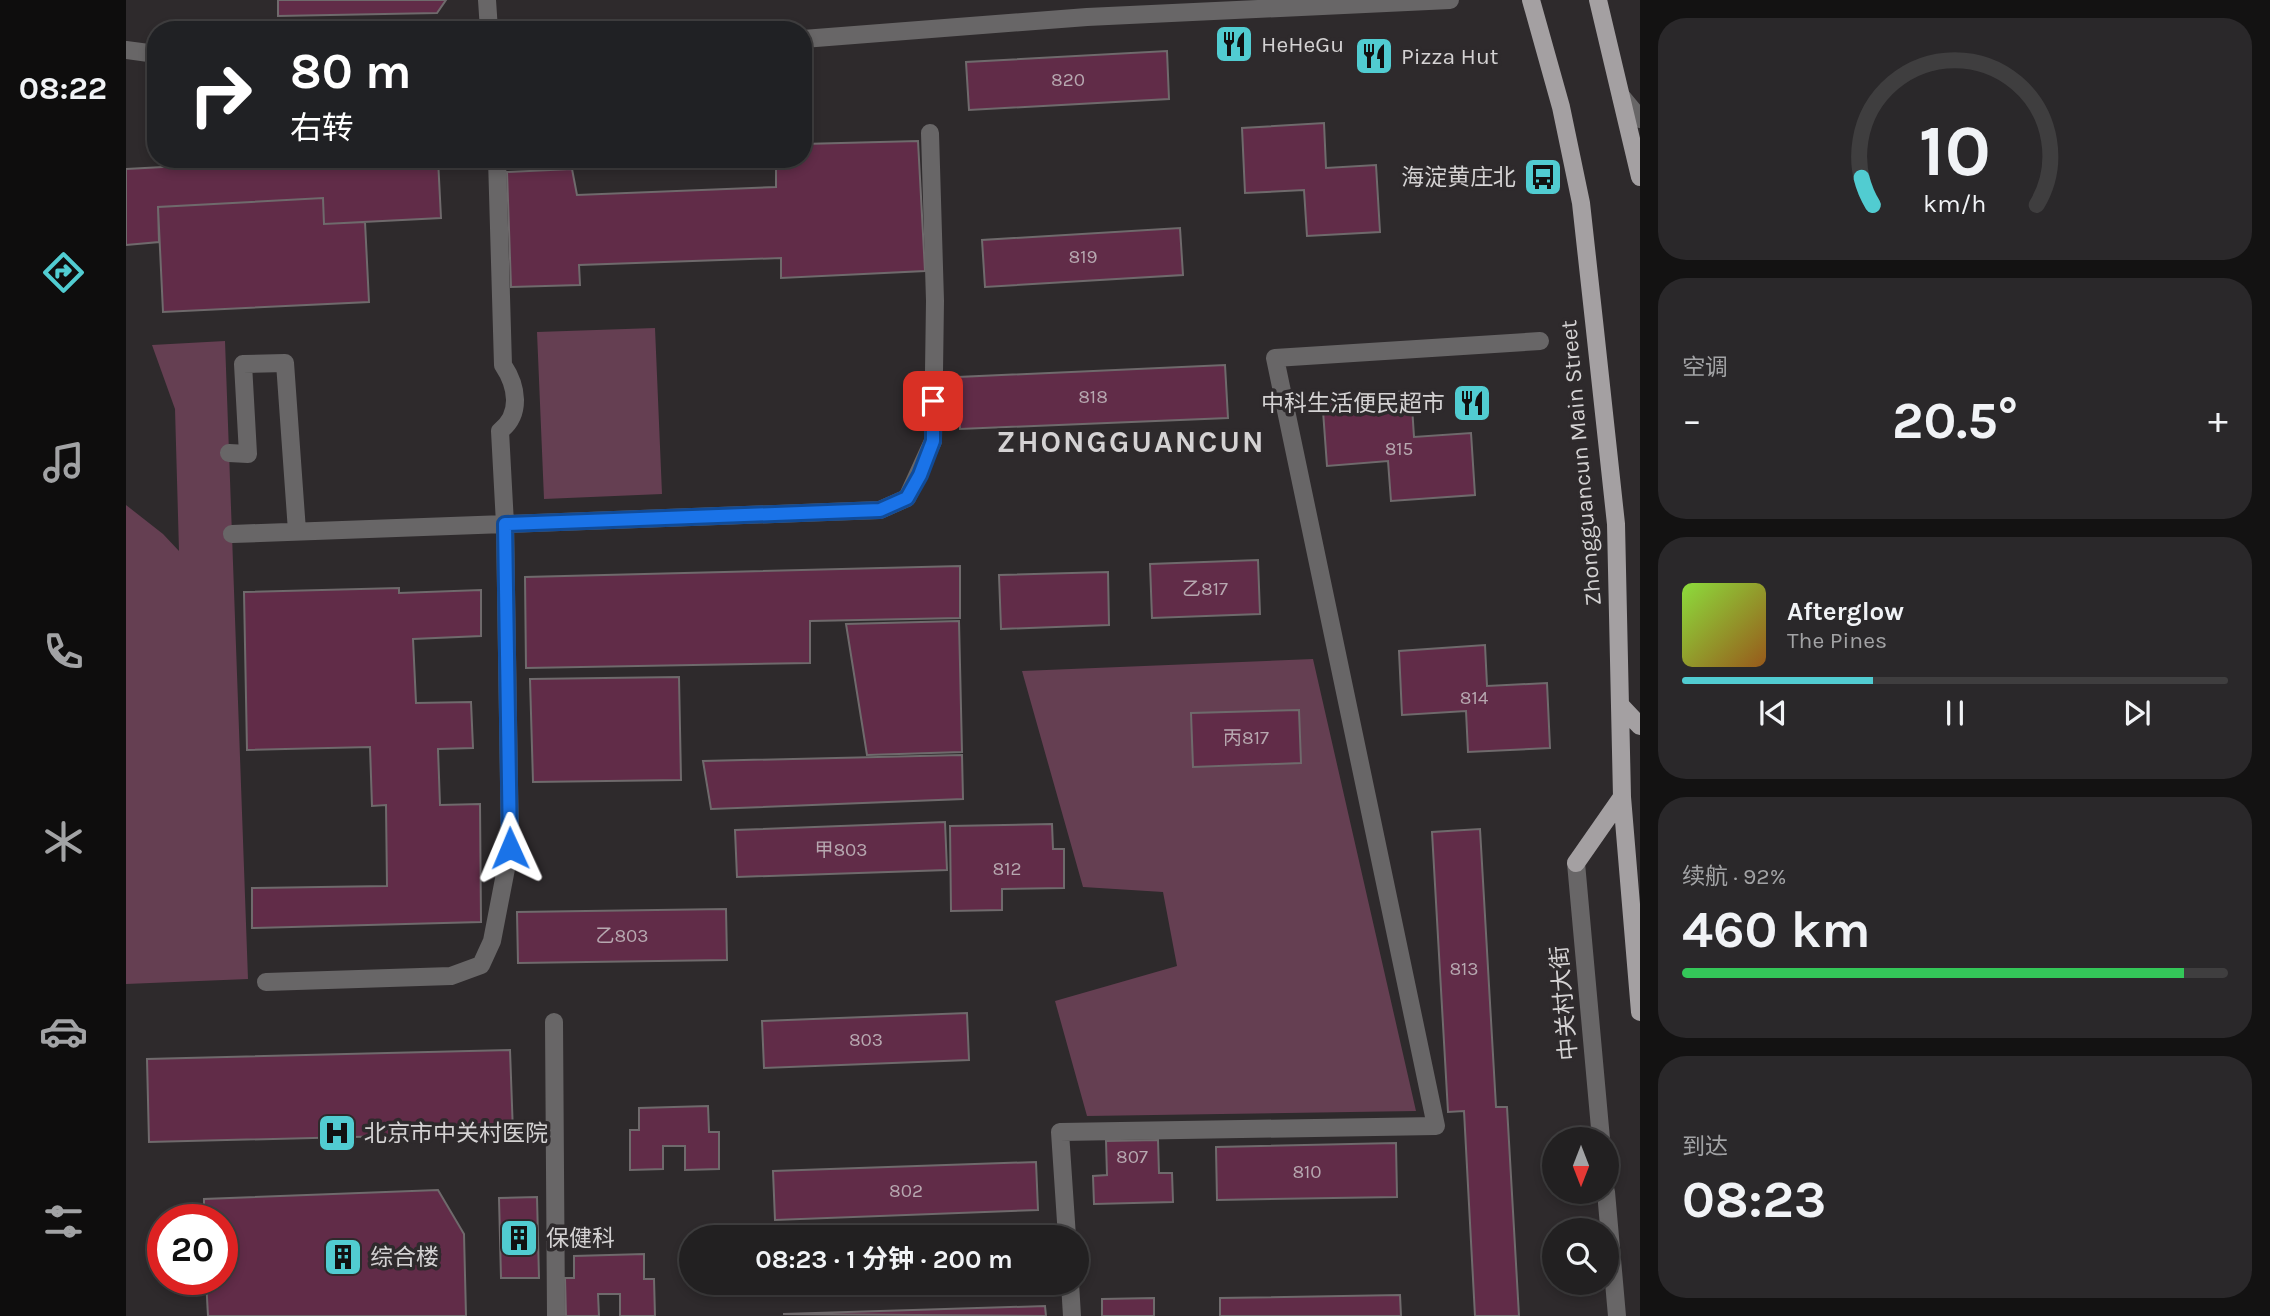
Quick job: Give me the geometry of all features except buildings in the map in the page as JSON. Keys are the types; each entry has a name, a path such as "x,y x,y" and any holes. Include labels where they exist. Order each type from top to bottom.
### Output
{"main road":[{"name":"Zhongguancun Main Street","path":"1531,0 1561,107 1581,204 1616,524 1622,797 1640,1012"},
{"path":"1598,0 1640,177"},
{"path":"1621,706 1640,726"},
{"path":"1576,863 1622,797"}],"street":[{"path":"487,0 488,21"},
{"path":"812,38 1087,16 1450,0"},
{"path":"126,50 147,53"},
{"path":"1621,96 1640,119"},
{"path":"232,534 880,510 907,498 933,441 935,302 930,133"},
{"path":"266,982 452,976 481,965 492,941 510,848 505,524 500,431 510,423 516,405 514,380 503,365 497,168"},
{"path":"1066,1225 1060,1132 1436,1126 1275,358 1540,341"},
{"path":"229,453 248,454 243,364 285,363 297,531"},
{"name":"中关村大街","path":"1576,863 1600,1127"},
{"path":"554,1022 556,1316"},
{"path":"1607,1204 1617,1316"},
{"path":"1071,1295 1072,1316"}],"shaded area":[{"path":"655,328 662,494 544,499 537,332"},
{"path":"225,341 248,979 126,984 126,505 163,534 179,551 175,409 152,345"},
{"path":"1313,659 1416,1111 1087,1116 1055,1001 1177,966 1163,892 1083,887 1022,671"}],"place":[{"name":"HeHeGu","path":"1234,44"},
{"name":"Pizza Hut","path":"1374,56"},
{"name":"海淀黄庄北","path":"1543,177"},
{"name":"中科生活便民超市","path":"1472,403"},
{"name":"北京市中关村医院","path":"337,1133"},
{"name":"保健科","path":"519,1238"},
{"name":"综合楼","path":"343,1257"}],"district":[{"name":"ZHONGGUANCUN","path":"1131,442"}],"route":[{"path":"510,848 505,524 880,510 907,498 920,475 933,441 933,401"}]}
